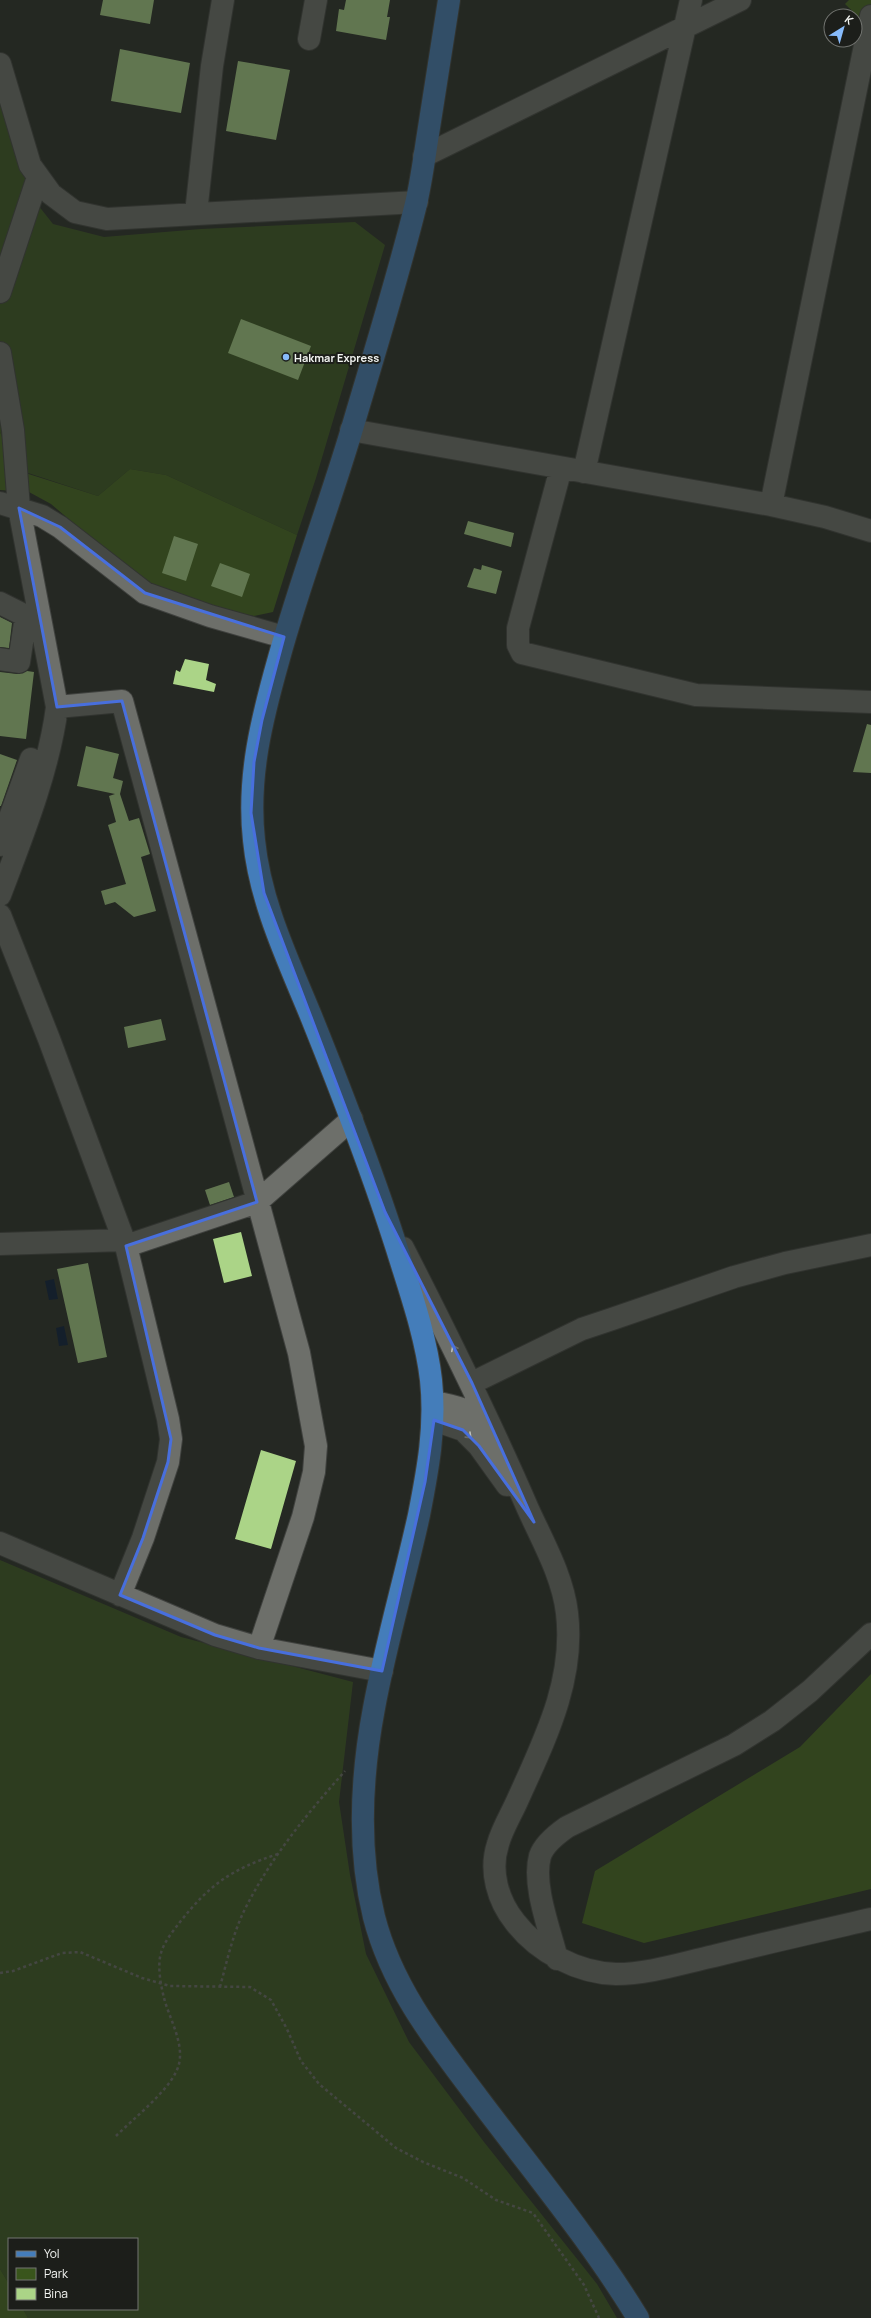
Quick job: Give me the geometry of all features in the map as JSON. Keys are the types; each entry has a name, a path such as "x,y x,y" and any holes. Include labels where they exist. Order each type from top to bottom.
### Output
{"main road":[{"path":"449,0 417,202 352,430 284,637 262,720 254,762 251,813 255,851 264,893 281,942 352,1119 385,1212 422,1337 431,1374 433,1411 425,1482 374,1710 362,1801 367,1879 375,1919 387,1953 415,2013 604,2266 638,2318"}],"street":[{"path":"196,213 212,66 223,0"},
{"path":"309,39 316,0"},
{"path":"584,472 690,0"},
{"path":"424,156 740,0"},
{"path":"771,505 871,16"},
{"path":"0,64 30,165 51,194 75,212 107,219 417,202"},
{"path":"0,292 38,176"},
{"path":"0,353 13,430 10,505 57,707 54,728 26,824 0,895"},
{"path":"352,430 771,505 825,517 871,531"},
{"path":"561,468 518,628 518,645 522,653 696,695 871,702"},
{"path":"10,505 42,516 60,527 145,594 210,616 284,637"},
{"path":"0,603 26,616 20,662 0,659"},
{"path":"57,707 122,701 299,1353 316,1446 314,1472 303,1517 259,1648"},
{"path":"0,845 31,759"},
{"path":"0,915 50,1038 125,1243 168,1419 171,1439 168,1462 144,1538 120,1595"},
{"path":"0,1244 125,1243 257,1202 352,1119"},
{"path":"385,1212 472,1383 558,1579 566,1610 569,1639 566,1670 558,1703 548,1734 498,1844 495,1880 500,1899 507,1913 520,1930 558,1959 582,1968 615,1974 653,1970 871,1919"},
{"path":"472,1383 582,1329 734,1277 785,1263 871,1245"},
{"path":"433,1411 456,1406 471,1411 491,1427"},
{"path":"433,1411 463,1430 479,1446 534,1522"},
{"path":"0,1543 215,1635 259,1648 382,1671"},
{"path":"558,1959 543,1904 538,1878 540,1856 551,1839 567,1826 734,1746 772,1721 810,1692 871,1634"}],"path":[{"path":"220,1987 245,1910 294,1829 349,1766"},
{"path":"116,2136 166,2086 176,2071 180,2053 162,1983 161,1953 174,1930 195,1902 222,1878 247,1864 278,1854"},
{"path":"0,1973 14,1971 62,1953 80,1952 170,1986 250,1986 271,2000 287,2029 301,2061 319,2084 396,2148 423,2162 463,2178 496,2200 533,2213 584,2285 599,2318"}],"highlighted area":[{"path":"19,508 60,527 145,593 284,637 262,720 254,762 251,813 264,893 385,1212 472,1383 534,1522 479,1446 463,1430 434,1420 425,1482 382,1671 259,1648 215,1635 120,1595 143,1538 168,1462 171,1439 126,1246 257,1202 122,701 57,707"}],"green space":[{"path":"849,0 871,0 871,29 863,21 863,8 849,8 845,4"},
{"path":"0,90 30,195 53,224 104,237 201,229 355,222 385,245 316,478 297,535 166,475 130,469 98,496 16,469 0,432"},
{"path":"0,432 16,470 98,496 130,469 166,475 297,535 273,612 254,616 199,605 144,581 51,504 29,492 0,490"},
{"path":"0,1560 181,1637 353,1682 339,1802 350,1875 366,1954 409,2042 484,2142 597,2284 617,2318 28,2318 24,2310 138,2310 138,2238 8,2238 8,2282 0,2269"},
{"path":"871,1674 871,1889 644,1943 582,1923 595,1871 800,1747"},
{"path":"0,2269 8,2282 8,2310 24,2310 28,2318 0,2318"}],"water":[{"path":"54,1279 58,1299 49,1300 45,1281"},
{"path":"64,1326 68,1345 59,1346 56,1328"}],"building":[{"path":"103,0 154,0 150,24 100,15"},
{"path":"346,0 390,0 387,17 390,17 386,40 336,31 339,9 344,10"},
{"path":"120,49 190,63 181,113 111,101"},
{"path":"238,61 290,70 276,140 226,131"},
{"path":"241,319 311,346 298,380 228,353"},
{"path":"468,521 514,533 511,547 464,534"},
{"path":"174,536 198,544 186,581 162,573"},
{"path":"220,563 250,574 242,597 211,586"},
{"path":"482,565 502,571 496,594 467,587 474,568 481,570"},
{"path":"0,617 12,623 9,648 0,647"},
{"path":"185,659 209,664 206,680 216,684 214,692 173,684 176,670 180,672"},
{"path":"27,671 34,672 26,739 0,736 0,672 17,674"},
{"path":"867,724 871,725 871,773 853,772"},
{"path":"86,746 119,754 113,778 123,781 120,794 129,821 139,818 150,854 141,857 156,911 134,917 115,902 105,905 101,891 126,884 108,825 116,822 109,796 115,794 77,786"},
{"path":"0,754 17,760 1,806 0,806"},
{"path":"161,1019 166,1040 128,1048 124,1027"},
{"path":"229,1182 234,1197 210,1205 205,1190"},
{"path":"241,1232 252,1276 224,1283 213,1239"},
{"path":"88,1263 107,1357 78,1363 57,1269"},
{"path":"261,1450 296,1461 271,1549 235,1539"}],"place":[{"name":"Hakmar Express","path":"286,357"}]}
